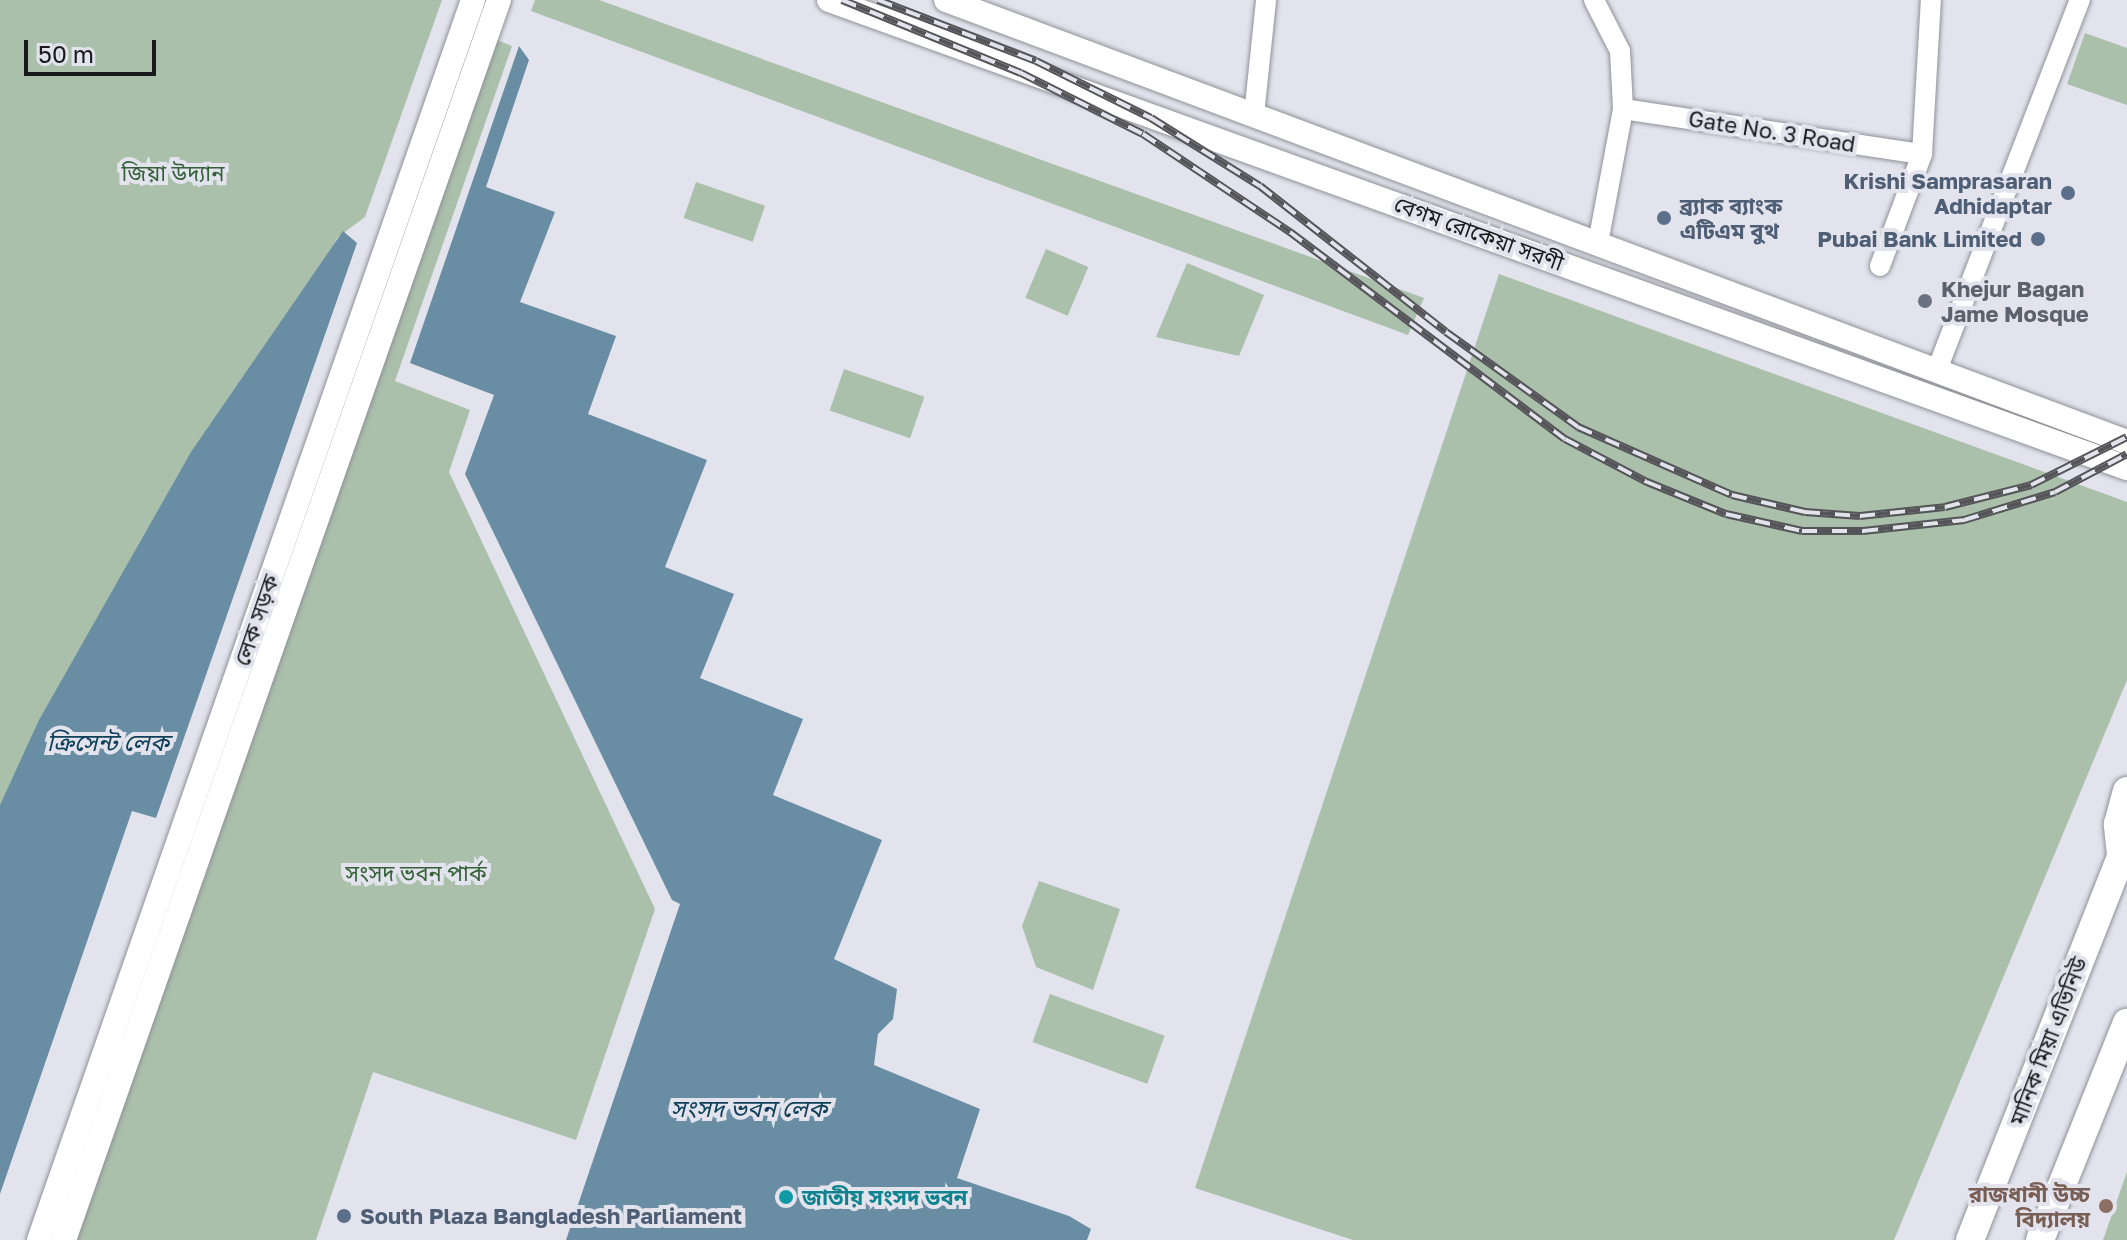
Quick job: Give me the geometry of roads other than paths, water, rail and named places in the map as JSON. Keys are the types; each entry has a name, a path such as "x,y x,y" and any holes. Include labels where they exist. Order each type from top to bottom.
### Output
{"highway":[{"path":"2124,849 2118,824 2127,791"},
{"name":"মানিক মিয়া এভিনিউ","path":"1970,1240 2124,849"},
{"path":"2040,1240 2127,1023"}],"main road":[{"name":"লেক সড়ক","path":"39,1240 473,0"},
{"path":"64,1240 499,0"},
{"name":"বেগম রোকেয়া সরণী","path":"829,0 2127,468"},
{"name":"বেগম রোকেয়া সরণী","path":"946,0 2127,442"}],"street":[{"path":"1254,115 1266,0"},
{"path":"1594,0 1620,51 1623,109 1598,243"},
{"path":"1880,266 1922,154 1931,0"},
{"path":"1937,370 2080,0"},
{"name":"Gate No. 3 Road","path":"1623,109 1922,154"}],"water":[{"name":"সংসদ ভবন লেক","path":"519,46 529,60 486,187 555,212 520,302 616,336 588,414 707,460 665,567 734,594 700,678 803,719 773,795 882,840 834,959 897,989 893,1019 878,1034 874,1065 980,1109 957,1178 1069,1216 1091,1229 1087,1240 566,1240 680,904 672,900 465,474 494,395 410,363"},
{"name":"ক্রিসেন্ট লেক","path":"343,231 357,243 156,818 132,811 0,1194 0,805 39,720 191,452"}],"railway":[{"path":"842,0 1021,73 1143,134 1290,232 1565,439 1647,482 1726,514 1802,531 1863,531 1964,520 2055,492 2127,454"},
{"path":"878,0 1036,61 1151,118 1260,186 1446,332 1578,427 1732,495 1805,512 1860,516 1945,507 2031,485 2127,437"}],"place":[{"name":"Krishi Samprasaran Adhidaptar","path":"2068,193"},
{"name":"ব্র্যাক ব্যাংক এটিএম বুথ","path":"1664,218"},
{"name":"Pubai Bank Limited","path":"2038,239"},
{"name":"Khejur Bagan Jame Mosque","path":"1925,301"},
{"name":"জাতীয় সংসদ ভবন","path":"786,1197"},
{"name":"রাজধানী উচ্চ বিদ্যালয়","path":"2106,1206"},
{"name":"South Plaza Bangladesh Parliament","path":"344,1216"}],"park label":[{"name":"জিয়া উদ্যান","path":"173,173"},
{"name":"সংসদ ভবন পার্ক","path":"416,873"}]}
